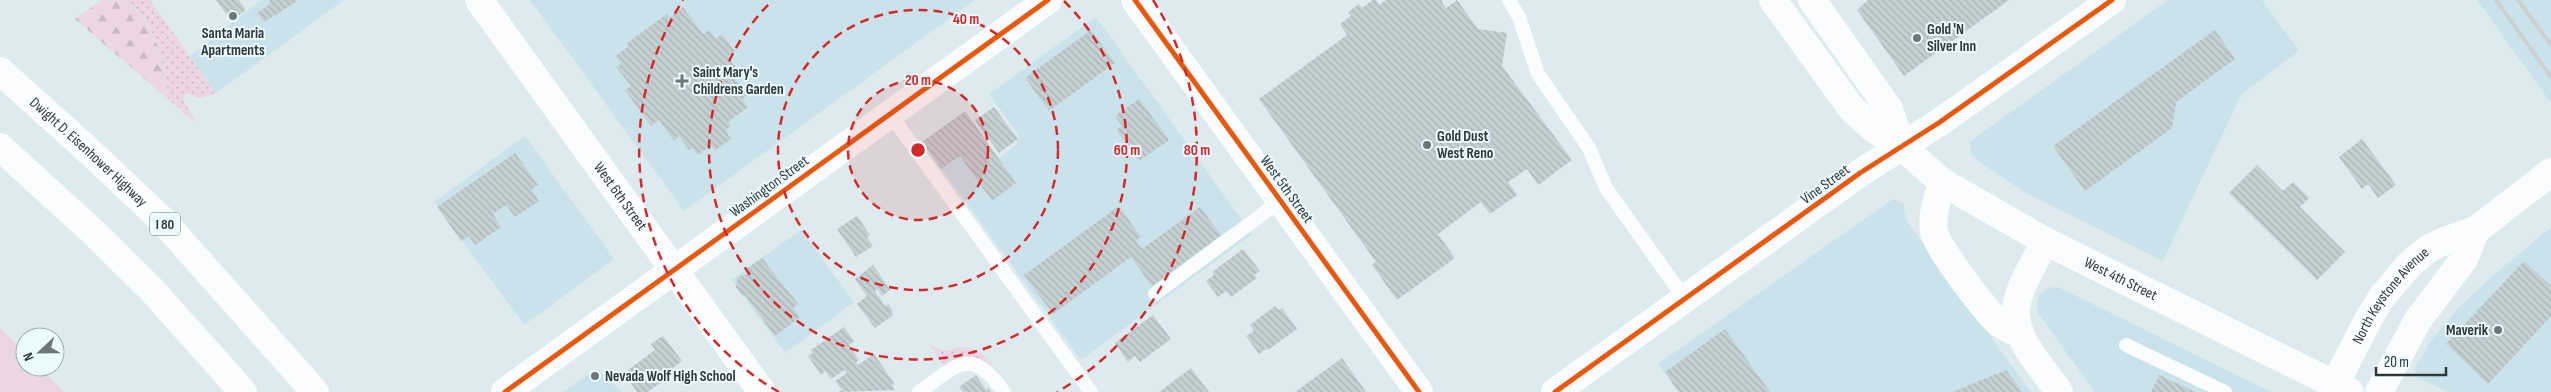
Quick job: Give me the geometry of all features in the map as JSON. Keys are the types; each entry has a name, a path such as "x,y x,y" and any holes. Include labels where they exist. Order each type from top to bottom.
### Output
{"main road":[{"name":"West 6th Street","path":"479,0 762,392"},
{"name":"Washington Street","path":"505,392 1048,0"},
{"name":"West 5th Street","path":"1135,0 1419,392"},
{"name":"West 4th Street","path":"1773,0 1852,109 1873,128 1902,147 1942,182 2045,241 2339,389"},
{"name":"West 4th Street","path":"1812,0 1889,109 1902,147"},
{"name":"Vine Street","path":"1555,392 1860,173 1940,122 2112,0"},
{"name":"Dwight D. Eisenhower Highway","path":"0,71 90,150 162,220 315,392"},
{"path":"0,147 92,230 151,290 243,392"},
{"name":"North Keystone Avenue","path":"2339,389 2369,318 2382,297 2409,265 2428,249 2476,230 2503,207 2551,172"},
{"path":"1942,182 1933,218 1935,233 1981,303 1997,321 2010,330 2020,333"},
{"name":"North Keystone Avenue","path":"2379,392 2418,320 2464,259 2476,230"},
{"path":"2045,241 2016,307 2020,333 2059,392"}],"lane":[{"path":"1509,0 1519,17 1538,74 1585,141 1606,188 1685,299"},
{"path":"890,114 1091,392"},
{"path":"1155,294 1280,201"},
{"path":"2126,345 2225,392"},
{"path":"919,392 960,364 973,363 984,368 1004,392"}],"shaded area":[{"path":"261,0 344,0 216,93 190,56"},
{"path":"530,0 975,0 684,211"},
{"path":"2168,0 2262,0 2299,51 2241,95 2163,261 2024,192 1978,161 1972,155 1970,143"},
{"path":"2477,0 2551,0 2551,103"},
{"path":"1096,17 1252,234 1081,360 922,142 999,158 1016,145 1019,136 989,94"},
{"path":"525,136 614,259 524,325 434,202"},
{"path":"1893,199 1903,203 1906,220 2031,392 1678,392 1658,364"},
{"path":"2551,227 2551,392 2448,392 2418,378 2414,369 2432,339 2459,307"},
{"path":"801,230 854,302 785,353 731,280"},
{"path":"2060,288 2271,392 2095,392 2038,313 2039,295 2046,289"},
{"name":"Nevada Wolf High School","path":"596,369 622,392 563,392"}],"green space":[{"path":"102,0 118,0 130,5 148,27 161,57 168,99 75,19"},
{"path":"120,0 150,0 216,93 202,98 186,94 183,99 197,124 168,99 163,63 154,37 142,15 134,7"},
{"path":"0,328 15,343 15,377 49,377 64,392 0,392"},
{"path":"928,344 944,351 962,347 973,349 982,354 992,366 968,356 944,365"}],"building":[{"name":"Santa Maria Apartments","path":"216,0 239,0 246,10 231,21"},
{"path":"269,0 295,0 296,2 264,22 257,13 270,4"},
{"name":"Gold Dust West Reno","path":"1376,0 1379,5 1386,0 1441,0 1446,8 1457,0 1478,29 1507,33 1502,66 1572,160 1538,185 1527,169 1508,182 1517,195 1490,214 1481,202 1438,234 1455,258 1397,300 1372,265 1376,262 1259,99 1347,35 1340,24 1351,16 1348,12 1359,4 1362,8"},
{"name":"Gold 'N Silver Inn","path":"1868,0 2009,0 1904,76 1857,10"},
{"name":"Saint Mary's Childrens Garden","path":"683,7 703,34 709,30 716,39 722,34 735,51 728,56 739,71 733,76 747,95 742,99 748,107 728,122 731,126 725,130 731,139 715,151 711,145 698,155 692,148 689,150 679,136 674,141 659,120 651,126 625,90 631,86 616,67 621,64 616,56 629,46 627,43 667,14 669,18"},
{"path":"1091,30 1115,63 1049,111 1025,78"},
{"path":"2215,30 2235,59 2176,102 2172,128 2085,191 2053,146"},
{"path":"1139,99 1169,140 1139,161 1116,130 1122,126 1115,116"},
{"path":"994,107 1018,139 999,153 975,120"},
{"path":"965,111 1016,183 992,201 960,156 941,169 922,142"},
{"path":"2362,139 2396,185 2378,198 2368,184 2362,189 2339,157"},
{"path":"515,153 538,185 531,190 539,201 515,217 506,205 493,214 501,227 475,245 469,236 461,241 437,207"},
{"path":"2257,165 2283,191 2293,182 2309,198 2300,207 2345,252 2317,280 2229,193"},
{"path":"1119,206 1141,237 1136,241 1142,249 1200,207 1221,235 1152,286 1131,257 1053,314 1024,275"},
{"path":"857,216 870,235 867,237 873,246 856,257 837,229"},
{"path":"1243,249 1260,271 1254,275 1257,278 1231,297 1226,291 1218,297 1206,281 1214,275 1212,272"},
{"path":"762,258 798,304 793,308 800,317 775,336 745,295 742,295 736,287 738,277 748,273 747,268"},
{"name":"Maverik","path":"2524,261 2551,286 2551,316 2488,384 2446,344"},
{"path":"873,265 890,290 882,296 877,289 875,291 885,306 888,304 893,311 891,313 893,315 875,328 857,304 867,296 855,279"},
{"path":"1275,306 1278,310 1282,308 1297,329 1268,350 1267,348 1259,354 1246,336 1254,331 1250,325"},
{"path":"1153,315 1171,339 1140,362 1135,356 1128,362 1115,343"},
{"path":"844,327 854,341 849,345 859,360 856,362 858,365 874,354 894,383 892,385 895,390 839,392 842,390 835,381 847,373 845,370 831,379 825,371 821,375 808,356 813,353 811,350"},
{"path":"1725,329 1770,392 1679,392 1665,372"},
{"path":"663,336 682,361 670,370 673,374 648,392 637,392 624,373 655,350 651,344"},
{"path":"1342,358 1366,392 1295,392"},
{"path":"1191,368 1209,392 1159,392"},
{"path":"2006,370 2022,392 1952,392"},
{"path":"976,375 986,390 988,388 991,392 963,392 959,387"},
{"path":"2159,375 2195,392 2151,392"}],"railway":[{"path":"2496,0 2551,77"},
{"path":"2518,0 2551,45"}],"cycle path":[{"path":"505,392 1048,0"},
{"path":"1135,0 1419,392"},
{"path":"1555,392 1860,173 1940,122 2112,0"}],"place":[{"name":"Santa Maria Apartments","path":"233,16"},
{"name":"Gold 'N Silver Inn","path":"1917,38"},
{"name":"Saint Mary's Childrens Garden","path":"682,81"},
{"name":"Gold Dust West Reno","path":"1427,145"},
{"name":"Maverik","path":"2498,330"},
{"name":"Nevada Wolf High School","path":"595,376"}]}
